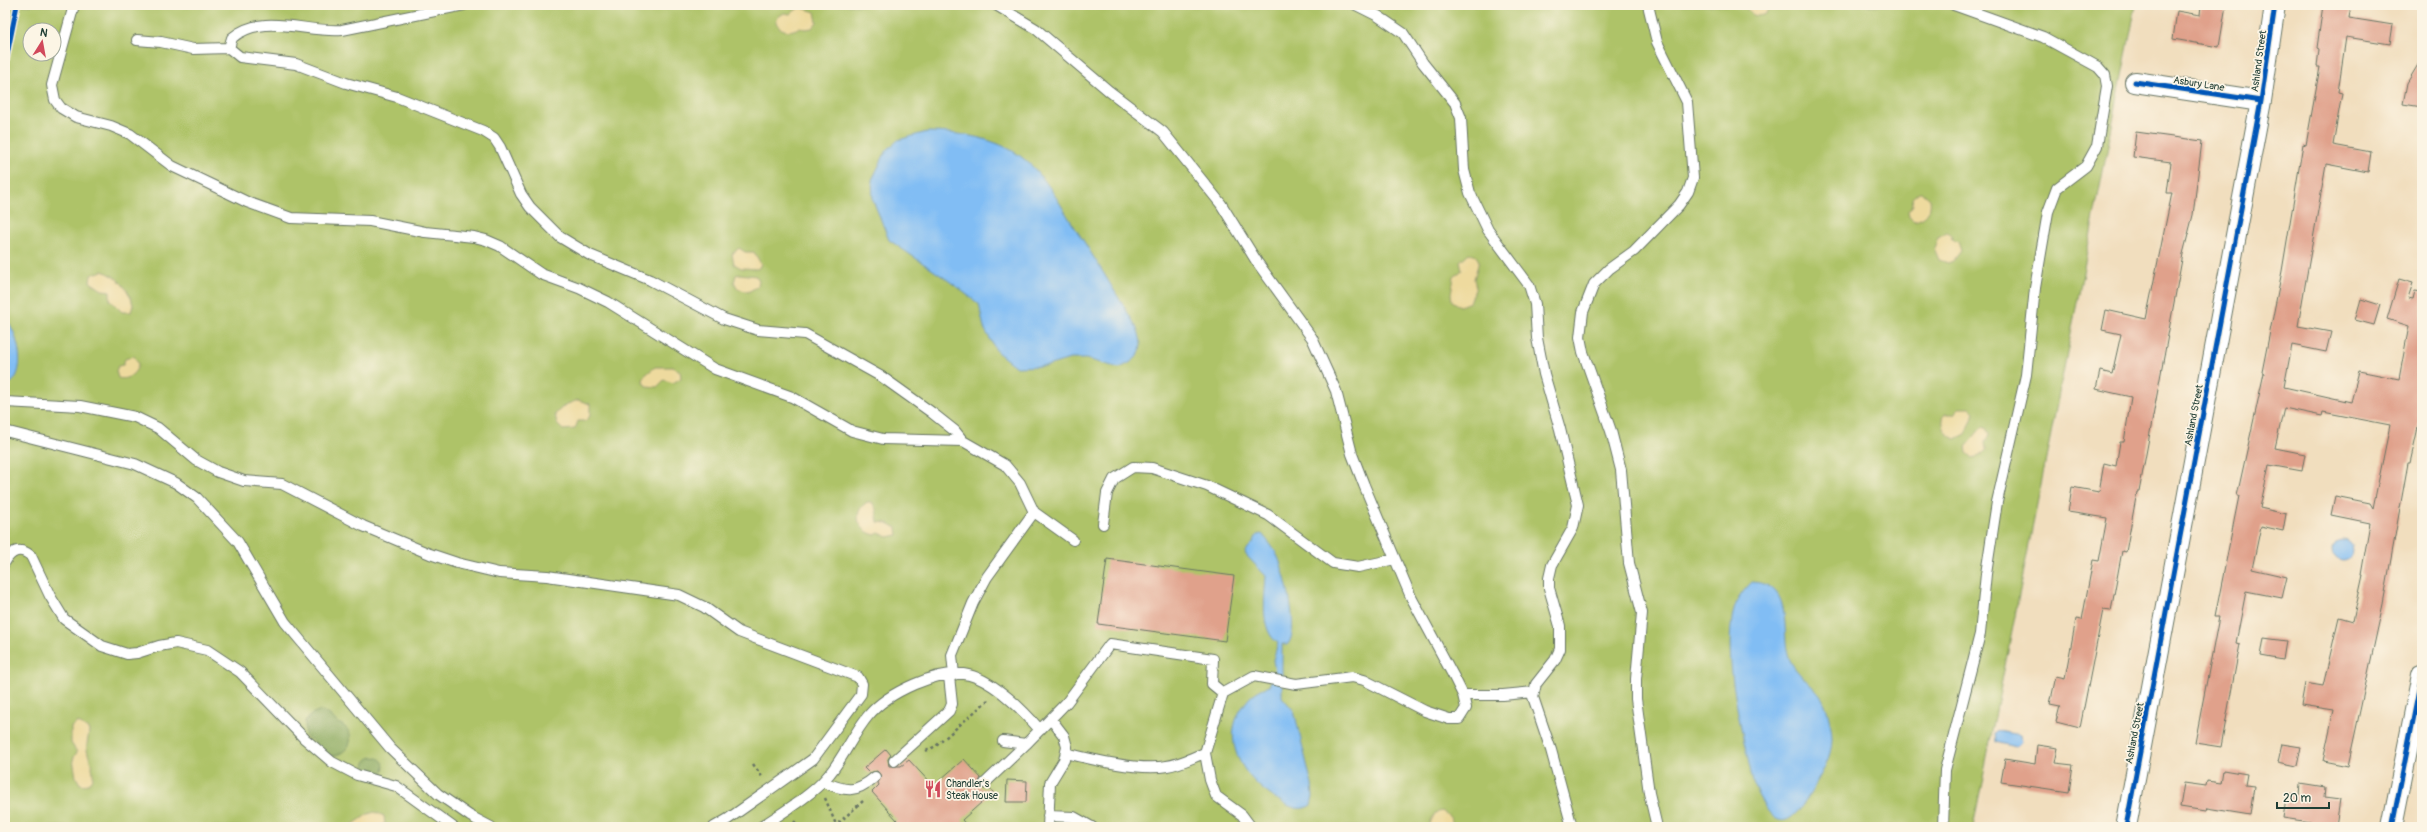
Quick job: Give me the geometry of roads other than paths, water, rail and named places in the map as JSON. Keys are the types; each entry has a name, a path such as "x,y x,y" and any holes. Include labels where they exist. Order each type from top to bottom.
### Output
{"street":[{"name":"Ashland Street","path":"2126,827 2261,101 2275,5"},
{"name":"Asbury Lane","path":"2135,82 2261,101"},
{"path":"2392,827 2422,675"}],"lane":[{"path":"74,5 52,85 54,100 61,108 76,117 111,126 130,134 172,166 247,202 291,218 370,221 425,232 474,236 486,240 500,246 540,274 579,288 608,302 715,369 792,397 852,431 883,439 963,441"},
{"path":"229,48 232,38 253,27 280,26 325,31 342,30 464,5"},
{"path":"996,5 1036,29 1114,95 1158,127 1221,204 1257,262 1317,345 1336,391 1357,469 1411,597 1463,695 1466,708 1462,716 1455,720 1426,711 1358,678 1341,677 1296,684 1254,676 1223,692 1205,752 1216,796 1242,815 1251,827"},
{"path":"1356,5 1378,16 1403,33 1423,64 1455,103 1461,118 1464,170 1470,193 1488,230 1529,285 1535,304 1537,338 1544,374 1560,429 1578,505 1573,528 1552,565 1549,578 1549,588 1560,626 1560,649 1555,660 1539,680 1533,692 1572,827"},
{"path":"1648,5 1657,42 1687,102 1693,178 1688,192 1679,205 1634,251 1598,278 1584,304 1580,337 1583,352 1615,444 1623,485 1629,563 1642,613 1636,679 1636,699 1649,793 1657,827"},
{"path":"1943,827 1945,770 1980,634 1986,574 1997,502 2028,362 2035,288 2048,212 2057,188 2086,166 2094,154 2102,126 2107,86 2105,75 2098,68 2042,37 1954,5"},
{"path":"137,40 161,42 193,49 229,48 240,57 296,64 346,83 397,97 483,131 494,138 500,147 521,194 530,207 552,231 569,244 650,280 678,297 733,323 764,331 798,333 811,337 844,358 895,385 955,431 963,441 1005,465 1020,483 1034,512 1073,540"},
{"path":"5,402 80,406 135,417 158,428 196,460 218,472 244,481 282,484 363,526 430,554 457,563 499,573 547,576 679,595 704,607 739,632 858,677 862,684 861,694 813,759 728,820 714,827"},
{"path":"5,431 135,464 176,484 197,498 238,542 285,622 390,748 438,794 470,816 491,827"},
{"path":"1102,524 1107,493 1114,479 1133,467 1152,468 1207,486 1268,515 1333,563 1358,567 1395,559"},
{"path":"894,761 949,711 952,704 952,655 973,603 987,577 1034,512"},
{"path":"5,562 11,553 16,550 27,552 31,556 50,596 64,619 109,650 132,654 176,643 201,648 217,656 240,672 305,739 332,762 357,775 396,786 453,827"},
{"path":"985,783 1051,719 1071,696 1110,644 1213,659 1212,684 1223,692"},
{"path":"761,827 823,782 858,729 876,707 905,689 951,675 970,675 998,692 1029,717 1040,730"},
{"path":"1463,695 1503,695 1533,692"},
{"path":"1048,827 1050,783 1066,753 1064,736 1051,719"},
{"path":"1003,741 1026,744"},
{"path":"1066,753 1090,759 1158,767 1174,765 1205,752"},
{"path":"823,782 852,790 863,787 875,777"},
{"path":"1048,816 1074,817 1092,827"}],"water":[{"path":"927,132 952,133 991,141 1014,152 1038,172 1096,260 1137,328 1141,348 1132,361 1119,368 1087,359 1070,359 1047,366 1016,367 997,352 984,328 979,304 949,281 889,240 873,200 872,180 886,151 898,140"},
{"path":"5,317 10,324 17,343 19,365 17,374 13,381 5,386"},
{"path":"1262,534 1278,557 1290,601 1292,615 1291,637 1288,644 1282,644 1282,697 1294,711 1312,785 1313,797 1311,805 1303,808 1295,808 1280,801 1269,794 1248,775 1236,751 1233,738 1235,725 1240,711 1252,696 1259,690 1269,686 1275,671 1273,660 1278,643 1268,630 1264,612 1266,576 1246,555 1245,551 1253,543 1257,535"},
{"path":"2343,540 2350,543 2353,550 2350,557 2343,560 2336,557 2333,550 2336,543"},
{"path":"1752,582 1766,585 1775,591 1781,600 1784,611 1789,658 1800,675 1823,700 1828,714 1831,730 1832,746 1826,765 1804,803 1789,819 1782,821 1769,812 1754,787 1735,698 1730,651 1731,629 1737,602 1741,594"},
{"path":"1998,731 2020,735 2021,742 2015,747 1996,742 1995,734"}],"place":[{"name":"Chandler's Steak House","path":"933,789"}]}
